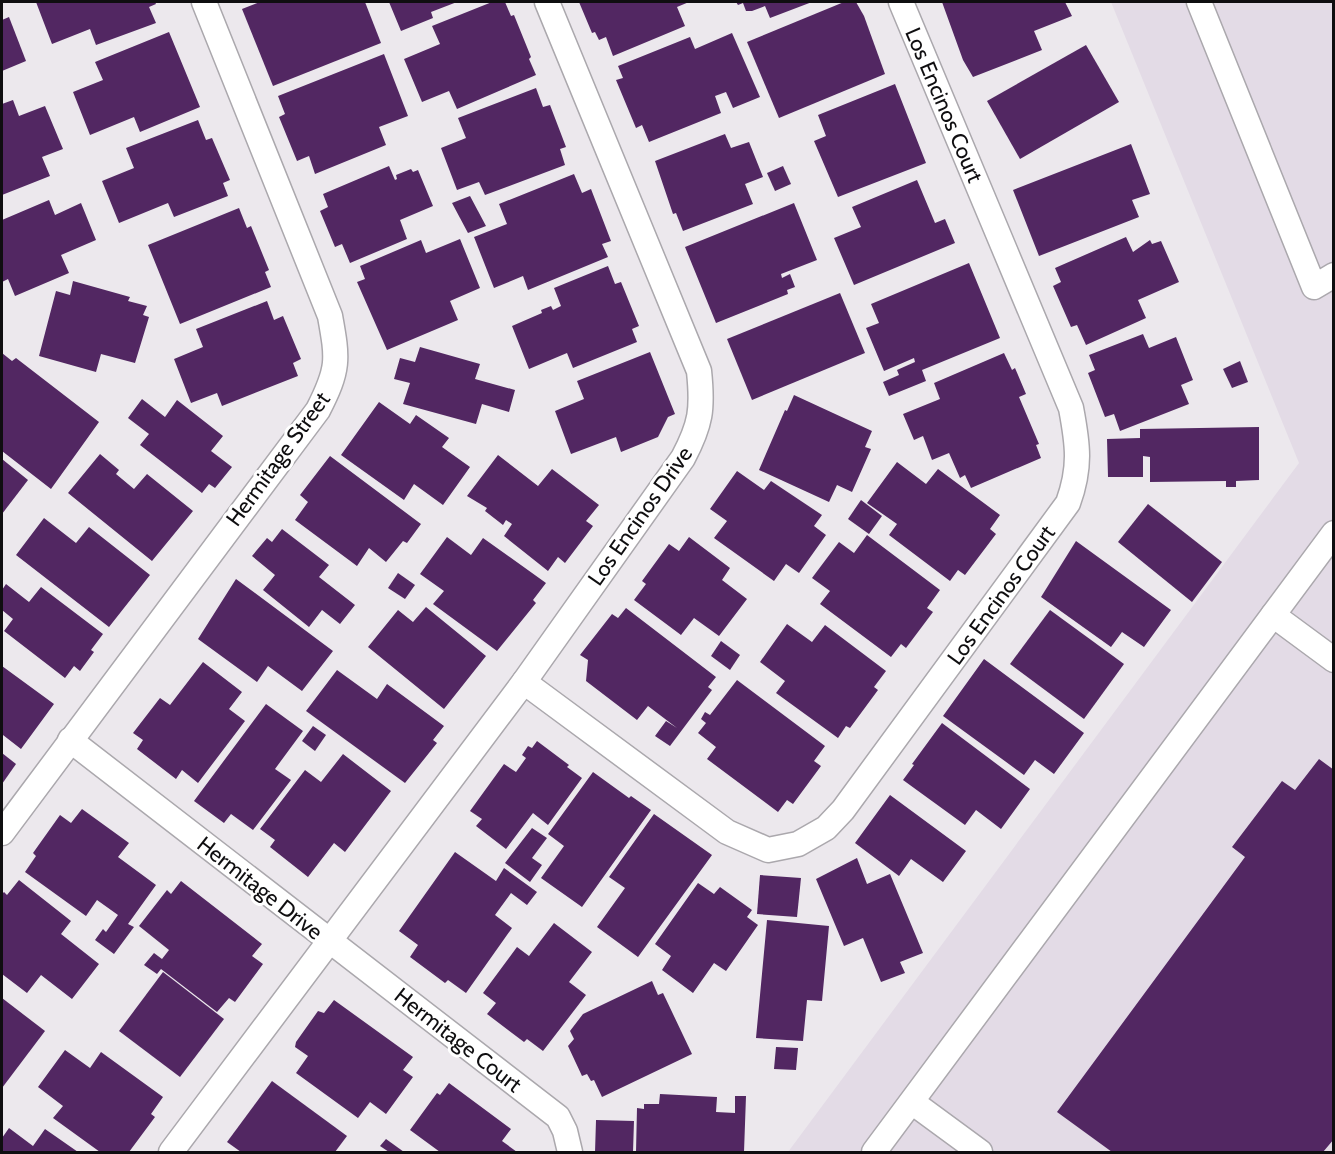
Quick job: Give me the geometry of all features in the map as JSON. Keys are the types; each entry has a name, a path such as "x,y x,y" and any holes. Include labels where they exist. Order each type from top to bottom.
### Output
{"lane":[{"name":"Hermitage Street","path":"2,833 318,410 334,380 337,356 330,316 204,2"},
{"name":"Los Encinos Drive","path":"328,939 524,682 683,458 698,429 701,398 699,371 547,2"},
{"name":"Los Encinos Court","path":"524,682 727,832 768,850 798,844 826,828 843,810 1068,503 1076,481 1079,448 1071,408 901,2"},
{"path":"1198,2 1314,287 1334,275"},
{"path":"874,1152 1334,533"},
{"path":"1273,615 1334,660"},
{"name":"Hermitage Drive","path":"70,740 328,939 171,1152"},
{"name":"Hermitage Court","path":"328,939 558,1117 565,1131 570,1152"},
{"path":"912,1102 980,1152"}],"shaded area":[{"path":"1111,2 1333,2 1333,1152 788,1152 1299,463"}],"building":[{"path":"36,2 155,2 156,4 149,7 156,23 96,45 90,29 52,44"},
{"path":"260,2 365,2 381,43 273,86 242,9"},
{"path":"389,2 457,2 431,12 433,18 401,31"},
{"path":"492,2 505,2 511,16 514,15 536,75 457,109 449,91 422,102 404,59 440,44 432,26"},
{"path":"579,2 689,2 677,7 685,26 613,56 606,37 599,40 595,32 592,33"},
{"path":"736,2 812,2 770,18 765,6 746,11 743,3 738,5"},
{"path":"844,2 856,2 864,16 885,74 779,118 747,42"},
{"path":"942,2 1065,2 1072,16 1034,31 1042,50 973,77 963,60"},
{"path":"9,17 26,61 2,71 2,20"},
{"path":"169,32 200,107 140,132 134,117 90,135 73,92 103,80 95,62"},
{"path":"732,33 760,97 733,108 726,92 715,96 721,113 649,142 642,125 636,128 616,80 623,78 618,66 690,37 695,49"},
{"path":"1086,45 1119,102 1020,159 987,101"},
{"path":"384,54 408,116 379,127 386,145 315,174 309,156 297,161 279,117 285,114 278,96"},
{"path":"895,84 926,163 838,197 814,141 826,136 818,115"},
{"path":"536,88 543,107 550,105 566,147 560,149 565,165 485,195 479,182 457,190 441,148 466,138 458,118"},
{"path":"13,100 19,116 45,106 63,149 42,157 50,176 2,195 2,104"},
{"path":"198,120 206,140 212,138 230,180 223,183 228,196 174,217 168,203 119,223 102,181 134,168 126,148"},
{"path":"725,134 731,148 749,142 763,177 745,184 753,204 683,231 676,213 673,214 655,161"},
{"path":"1131,144 1150,194 1132,200 1139,217 1039,256 1013,190"},
{"path":"389,166 395,180 396,175 411,169 413,172 418,170 433,206 400,220 407,239 350,263 342,244 335,247 320,211 328,207 323,194"},
{"path":"783,166 791,184 775,191 767,173"},
{"path":"574,174 582,193 591,189 611,241 602,244 608,257 528,290 523,276 494,288 474,237 507,224 499,204"},
{"path":"917,180 935,223 945,219 955,243 854,285 834,238 861,227 852,207"},
{"path":"470,196 486,226 468,233 452,203"},
{"path":"49,200 55,215 81,203 96,240 61,255 69,273 15,296 8,279 2,282 2,220"},
{"path":"794,203 817,260 781,274 782,278 790,274 795,287 787,290 788,294 716,323 685,247"},
{"path":"239,208 247,228 251,226 269,270 265,272 271,287 180,324 148,245"},
{"path":"1126,237 1133,252 1150,240 1152,244 1161,241 1179,282 1138,300 1146,318 1086,345 1077,325 1071,327 1053,286 1061,282 1055,268"},
{"path":"460,239 480,288 450,301 458,320 387,350 357,282 365,279 360,266 421,240 426,253"},
{"path":"969,263 1000,338 922,370 926,381 889,396 883,382 899,375 897,370 915,362 914,358 884,371 866,328 879,323 871,304"},
{"path":"608,266 615,284 621,282 639,326 632,329 637,342 573,368 567,353 529,369 512,326 542,313 541,310 551,306 553,310 561,306 554,288"},
{"path":"73,281 130,297 128,301 147,306 143,315 149,317 135,363 101,354 96,372 39,356 56,291 70,295"},
{"path":"840,293 865,353 752,400 727,339"},
{"path":"267,301 274,320 283,316 301,359 293,363 298,376 222,406 217,393 191,403 174,359 203,347 196,329"},
{"path":"1143,334 1149,348 1176,337 1193,380 1181,385 1189,404 1120,431 1114,414 1105,417 1088,373 1095,370 1089,355"},
{"path":"420,347 480,364 475,379 515,390 509,412 482,404 476,424 403,404 410,383 394,379 400,358 415,362"},
{"path":"650,352 675,414 668,417 658,437 621,452 616,437 571,454 555,411 584,399 577,381"},
{"path":"2,353 12,361 16,358 99,422 51,489 2,451"},
{"path":"1004,353 1012,370 1015,368 1026,394 1019,397 1039,444 1036,445 1041,458 971,488 965,475 960,478 949,453 932,460 923,436 914,440 903,414 940,399 934,383"},
{"path":"1240,361 1248,382 1232,388 1223,369"},
{"path":"794,395 872,431 865,447 871,449 852,492 837,485 829,502 759,470 785,410 787,411"},
{"path":"142,399 165,417 177,400 223,436 211,451 232,467 215,488 209,484 202,493 140,445 149,434 128,418"},
{"path":"379,402 410,424 416,415 449,438 442,447 470,467 443,505 414,484 404,500 341,455"},
{"path":"1259,427 1259,480 1236,481 1236,487 1226,487 1226,481 1150,482 1150,457 1143,456 1143,477 1108,477 1107,439 1140,438 1140,429"},
{"path":"100,454 119,470 116,474 134,489 147,474 193,511 152,561 68,493"},
{"path":"498,455 538,486 552,469 599,505 586,521 593,526 565,563 558,557 548,571 504,536 512,524 506,520 503,525 485,511 487,508 467,496"},
{"path":"330,456 421,524 407,543 403,541 386,562 369,548 357,566 295,520 308,502 300,495"},
{"path":"2,459 28,480 2,514"},
{"path":"897,462 926,484 938,469 1000,515 990,529 996,534 965,575 958,570 950,581 889,535 897,524 867,503"},
{"path":"737,471 764,490 771,481 822,515 814,526 826,535 799,573 786,564 774,581 714,538 727,521 710,509"},
{"path":"861,500 882,516 869,534 848,519"},
{"path":"1148,504 1222,562 1192,602 1118,542"},
{"path":"44,518 76,543 89,527 150,575 109,627 16,555"},
{"path":"282,529 329,565 319,577 355,605 340,624 322,610 309,627 263,590 275,575 252,556 267,538 272,542"},
{"path":"867,535 940,590 927,608 933,612 906,648 901,644 891,657 820,604 830,591 812,578 839,542 854,553"},
{"path":"447,537 471,555 483,538 546,583 533,600 536,603 497,651 433,604 444,591 420,574"},
{"path":"689,537 730,568 722,580 747,599 719,636 694,618 681,635 634,600 646,584 642,581 669,544 679,551"},
{"path":"1076,541 1171,610 1144,647 1122,632 1111,647 1041,597"},
{"path":"398,573 415,585 405,599 388,588"},
{"path":"236,579 333,651 302,691 268,666 257,682 198,639"},
{"path":"6,584 29,602 41,587 103,634 91,650 94,652 80,671 74,666 65,678 4,631 13,619 2,610 2,590"},
{"path":"426,607 486,656 444,709 368,647 398,610 413,622"},
{"path":"626,608 716,677 708,687 712,690 670,746 655,736 666,721 677,728 648,706 637,720 586,681 588,660 580,655 612,614 618,618"},
{"path":"1050,610 1124,664 1084,719 1010,664"},
{"path":"787,624 812,642 825,625 886,671 874,687 878,690 850,728 846,726 838,738 776,693 785,681 760,662"},
{"path":"721,641 740,655 730,670 711,656"},
{"path":"984,659 1084,733 1054,774 1035,760 1024,775 943,716"},
{"path":"203,662 242,692 229,709 245,721 198,783 182,770 176,779 137,749 143,740 133,733 160,698 170,705"},
{"path":"2,666 54,704 21,749 3,735 2,737"},
{"path":"337,670 377,699 387,684 444,726 433,740 437,743 405,783 306,711"},
{"path":"737,680 825,746 814,761 821,766 793,804 787,800 778,812 707,759 716,747 698,733 706,723 701,719 705,712 710,715"},
{"path":"266,704 303,731 275,769 291,780 253,830 231,814 224,823 194,801"},
{"path":"942,723 1030,789 1001,829 976,810 965,825 903,780"},
{"path":"313,726 326,735 315,751 302,741"},
{"path":"537,741 582,778 548,825 533,813 506,849 476,826 482,819 470,811 504,764 516,772 526,758 522,755 528,746 532,748"},
{"path":"2,753 16,764 2,784"},
{"path":"343,754 391,791 345,852 334,843 308,877 270,847 275,840 260,829 305,770 321,782"},
{"path":"1319,759 1334,770 1334,1139 1323,1152 1112,1152 1057,1112 1245,857 1232,847 1282,781 1295,790"},
{"path":"593,772 629,798 631,796 651,810 582,907 541,878 564,846 548,834"},
{"path":"890,795 966,851 943,882 911,859 899,876 855,843"},
{"path":"82,809 129,843 118,857 156,885 128,924 134,927 114,954 95,940 103,929 106,932 118,915 97,900 86,916 25,872 36,856 33,853 60,815 71,823"},
{"path":"654,814 712,855 638,957 597,927 625,888 609,877"},
{"path":"532,828 547,838 532,858 542,865 530,882 505,863"},
{"path":"455,852 496,881 504,868 537,892 527,905 511,893 495,915 512,928 466,993 448,980 445,983 410,957 418,945 399,931"},
{"path":"857,858 867,884 890,874 923,953 900,962 905,973 881,982 863,938 844,946 816,879"},
{"path":"760,875 801,878 797,917 757,914"},
{"path":"19,880 71,921 61,934 99,964 72,999 41,975 27,993 2,974 2,894 4,892 7,895"},
{"path":"181,881 262,944 252,956 263,964 235,1002 229,998 217,1012 161,969 157,974 144,965 154,953 162,959 169,950 139,926 167,890 171,894"},
{"path":"698,883 714,894 720,887 752,910 747,917 758,925 726,971 714,963 693,993 662,970 671,956 655,944"},
{"path":"767,920 829,926 822,1001 807,1000 803,1041 756,1038"},
{"path":"554,923 592,952 569,982 586,995 543,1051 527,1039 524,1042 487,1014 496,1003 483,993 517,947 529,956"},
{"path":"163,972 224,1019 180,1077 119,1031"},
{"path":"652,981 658,995 663,993 692,1054 602,1097 594,1080 591,1081 587,1074 582,1076 568,1046 574,1039 570,1031 583,1014"},
{"path":"2,998 45,1031 2,1088"},
{"path":"334,1000 413,1057 403,1070 413,1077 386,1114 370,1102 358,1118 296,1073 308,1056 295,1047 296,1042 318,1011 324,1013"},
{"path":"776,1047 798,1048 796,1070 774,1069"},
{"path":"65,1050 90,1068 101,1052 163,1097 151,1114 155,1117 129,1152 100,1152 53,1118 63,1106 38,1087"},
{"path":"272,1081 347,1136 335,1152 241,1152 227,1142"},
{"path":"449,1083 511,1129 502,1141 517,1152 440,1152 410,1130 437,1093 440,1095"},
{"path":"660,1094 717,1097 716,1112 735,1113 735,1096 746,1096 744,1152 636,1152 637,1108 644,1109 644,1104 659,1104"},
{"path":"596,1120 634,1121 633,1152 595,1152"},
{"path":"9,1128 33,1146 45,1129 78,1152 2,1152 2,1138"},
{"path":"386,1139 404,1152 389,1152 380,1146"}]}
